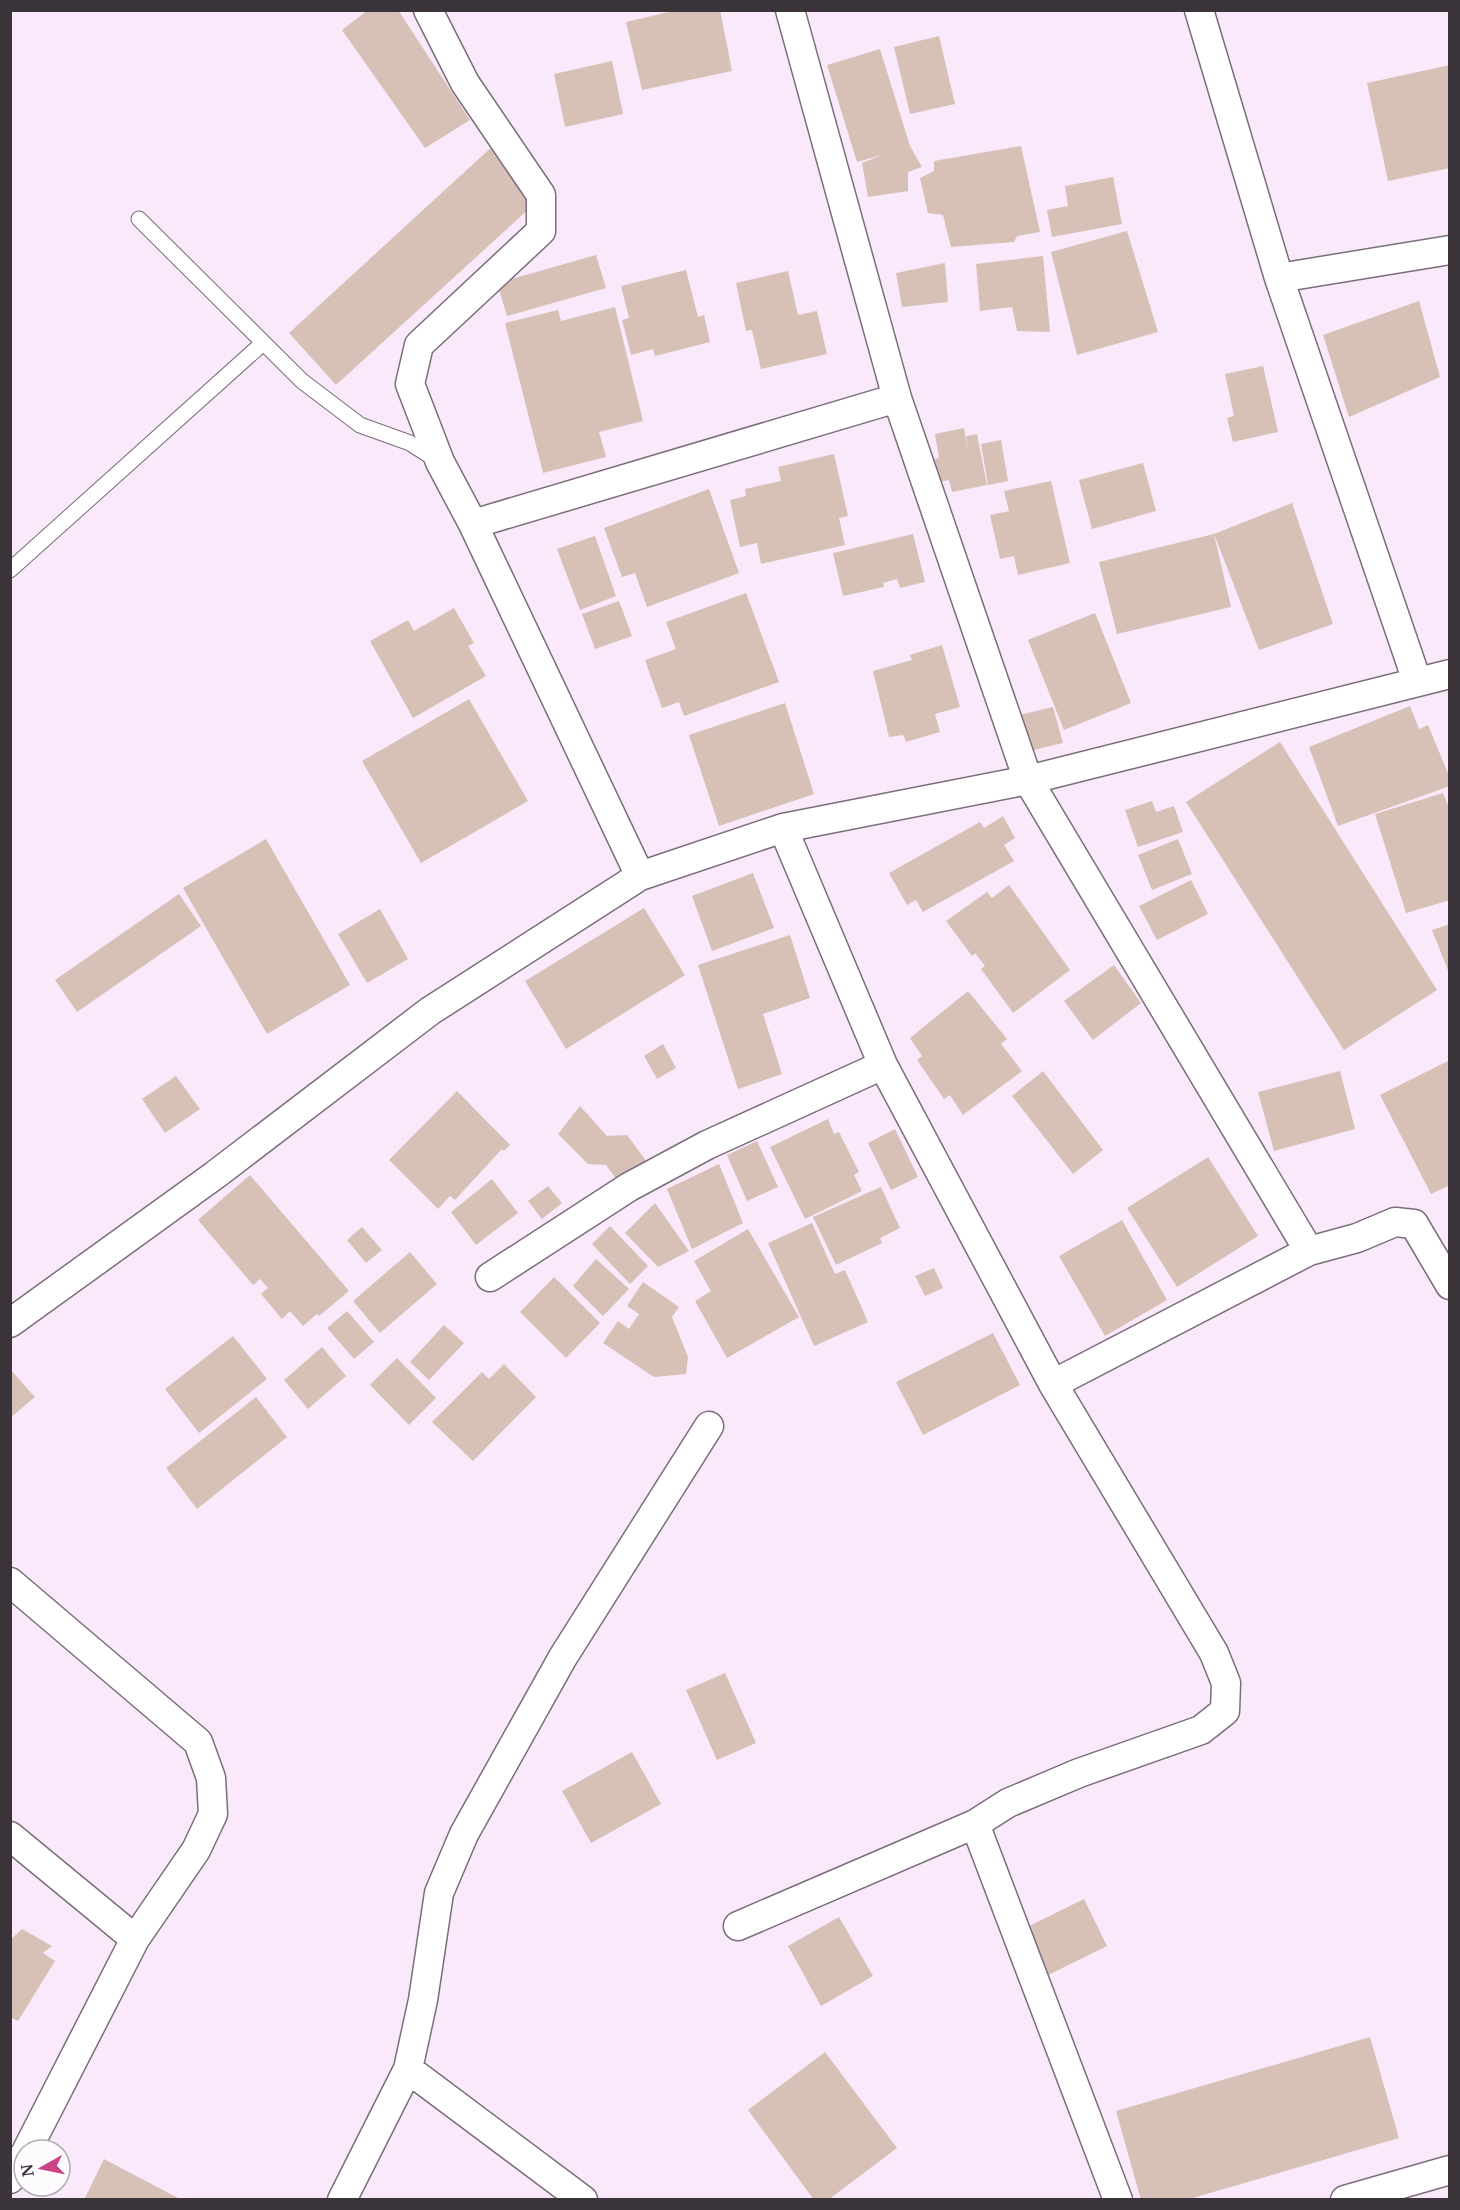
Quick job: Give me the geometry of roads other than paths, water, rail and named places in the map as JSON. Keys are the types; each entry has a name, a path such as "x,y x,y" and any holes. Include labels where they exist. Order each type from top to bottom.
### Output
{"street":[{"path":"428,10 465,83 541,195 541,231 419,345 410,384 440,462 473,524 640,876"},
{"path":"790,10 897,398 1028,780 1309,1251"},
{"path":"1199,10 1280,278 1417,681"},
{"path":"1280,278 1449,250"},
{"path":"473,524 897,398"},
{"path":"10,1323 215,1175 430,1011 640,876 783,828 1028,780 1449,674"},
{"path":"738,1926 975,1824 1008,1803 1079,1773 1201,1730 1225,1711 1226,1683 1214,1653 1053,1384 882,1065 783,828"},
{"path":"490,1277 630,1187 697,1150 882,1065"},
{"path":"1053,1384 1309,1251 1357,1238 1395,1222 1414,1224 1428,1243 1449,1285"},
{"path":"342,2199 408,2069 423,2000 439,1893 464,1834 563,1657 709,1426"},
{"path":"10,1582 198,1743 211,1778 213,1814 196,1850 135,1939 33,2138"},
{"path":"975,1824 1118,2199"},
{"path":"10,1836 135,1939"},
{"path":"408,2069 583,2199"},
{"path":"1345,2199 1449,2170"}],"lane":[{"path":"139,219 302,381 360,425 410,443 440,462"},
{"path":"10,570 263,343"}]}
